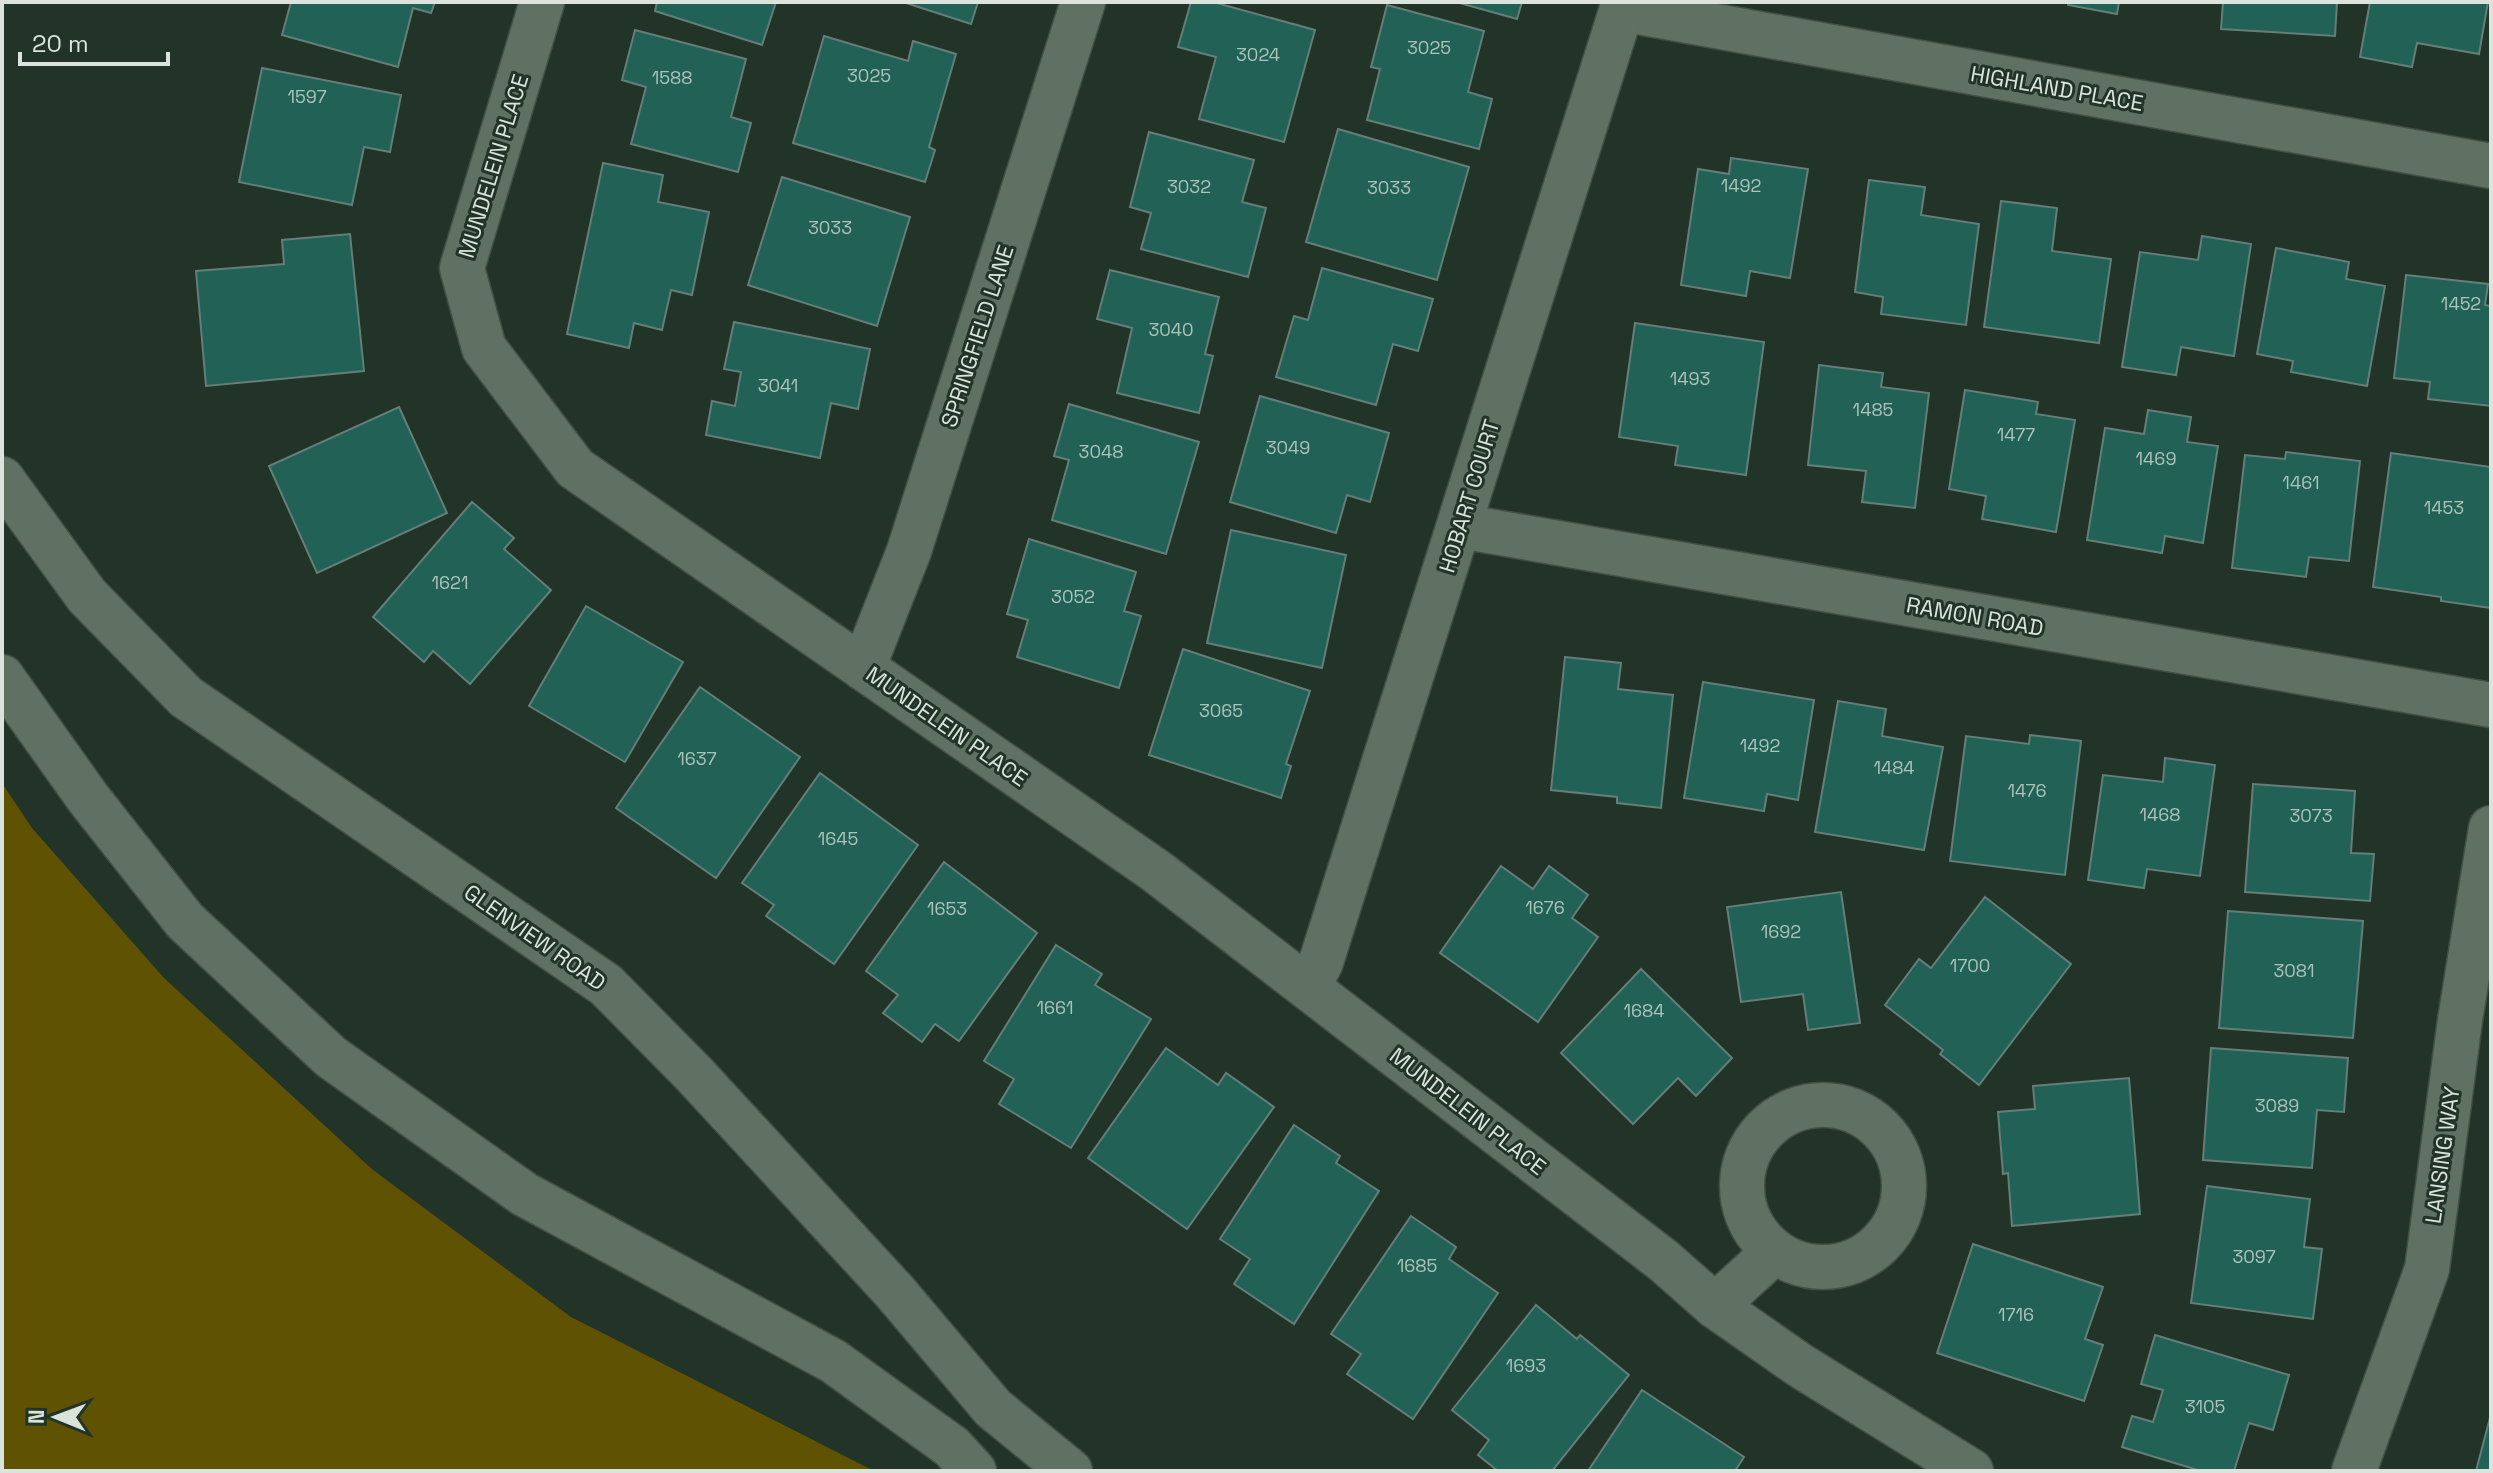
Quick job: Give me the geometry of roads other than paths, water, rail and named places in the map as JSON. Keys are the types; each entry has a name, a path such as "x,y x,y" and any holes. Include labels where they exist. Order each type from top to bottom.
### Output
{"street":[{"name":"MUNDELEIN PLACE","path":"542,2 462,268 484,348 575,468 1156,871 1664,1261 1715,1306 1801,1366 1971,1471"},
{"name":"SPRINGFIELD LANE","path":"863,668 909,551 1083,2"},
{"name":"HIGHLAND PLACE","path":"1623,5 2491,166"},
{"name":"HOBART COURT","path":"1308,987 1321,962 1623,5"},
{"name":"GLENVIEW ROAD","path":"2,479 87,596 186,697 606,985 694,1074 895,1292 993,1408 1070,1471"},
{"name":"RAMON ROAD","path":"1460,526 2491,705"},
{"path":"2,677 88,798 185,921 331,1057 524,1194 833,1361 952,1447 974,1471"},
{"name":"LANSING WAY","path":"2354,1471 2427,1269 2460,1020 2491,828"},
{"path":"1715,1306 1774,1252"}]}
